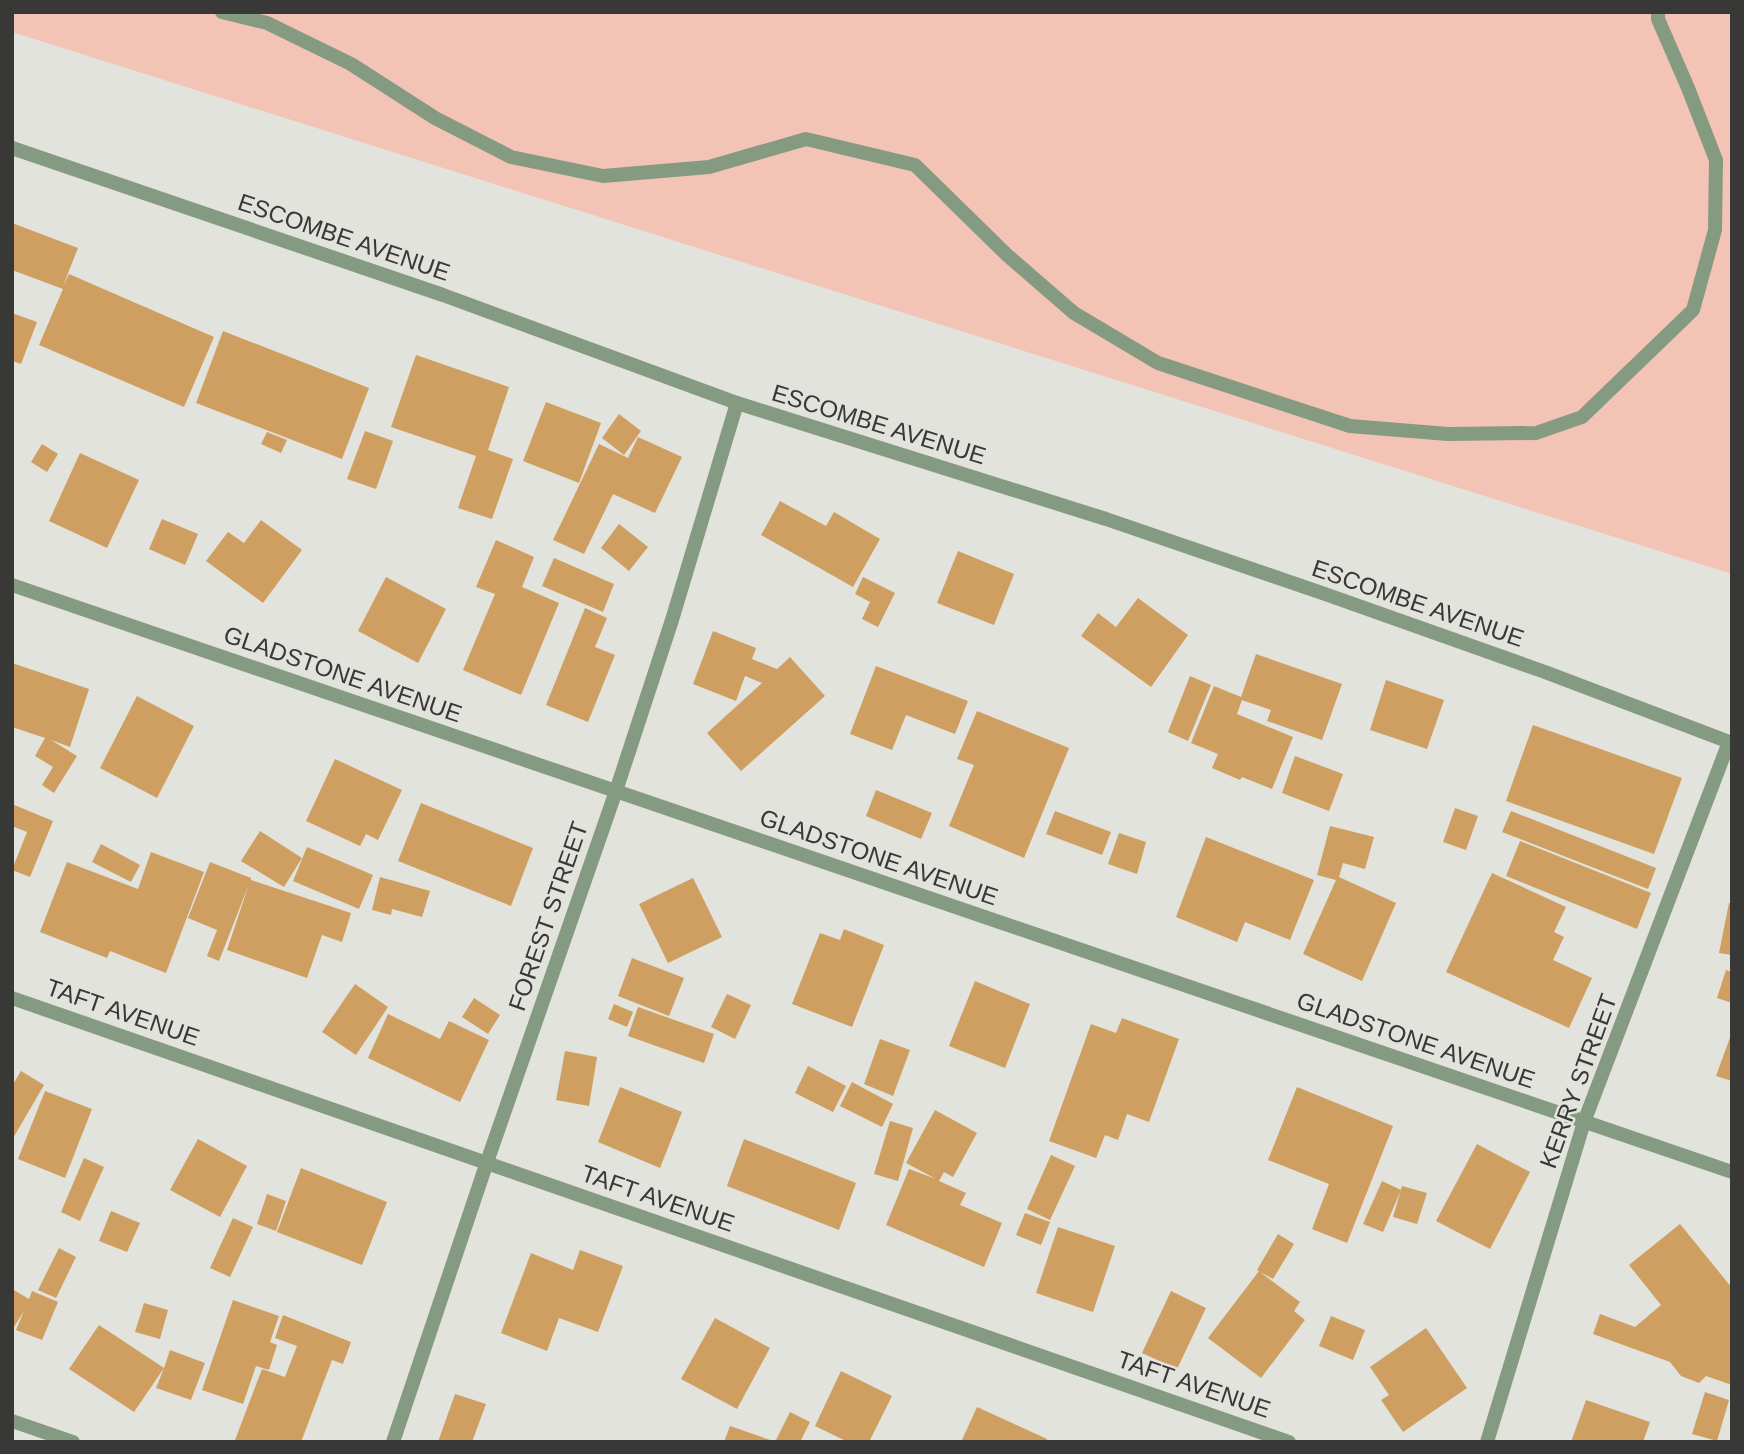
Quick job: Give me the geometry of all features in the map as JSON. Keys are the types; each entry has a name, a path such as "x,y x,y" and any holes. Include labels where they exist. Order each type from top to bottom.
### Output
{"street":[{"path":"222,12 267,23 351,64 435,118 512,157 603,176 709,167 806,139 915,165 1007,255 1074,313 1158,363 1350,426 1448,433 1536,433 1582,417 1693,310 1715,230 1716,160 1658,19 1658,12"},
{"name":"ESCOMBE AVENUE","path":"12,148 443,295 737,403 1196,550 1545,672 1730,742"},
{"name":"FOREST STREET","path":"393,1442 616,791 672,620 737,403"},
{"name":"GLADSTONE AVENUE","path":"12,585 1732,1172"},
{"name":"KERRY STREET","path":"1487,1442 1584,1122 1730,742"},
{"name":"TAFT AVENUE","path":"12,998 1289,1442"},
{"path":"12,1421 73,1442"}],"shaded area":[{"path":"12,12 1732,12 1732,574 12,32"}],"building":[{"path":"12,223 78,248 63,286 69,274 214,337 184,407 39,345 63,289 12,270"},
{"path":"12,313 37,322 21,364 12,361"},
{"path":"223,331 369,388 342,459 196,403"},
{"path":"416,355 509,387 488,450 513,459 492,519 458,508 476,456 391,427"},
{"path":"546,402 601,423 579,483 523,461"},
{"path":"619,414 641,431 624,455 602,438"},
{"path":"365,431 393,441 376,489 347,479"},
{"path":"267,432 287,440 281,453 261,444"},
{"path":"638,437 682,457 655,513 613,494 584,554 553,540 599,444 628,458"},
{"path":"42,444 58,454 47,472 31,462"},
{"path":"80,453 139,480 107,548 49,521"},
{"path":"780,501 826,526 834,512 880,539 853,587 761,535"},
{"path":"162,519 198,534 185,565 149,549"},
{"path":"261,520 302,550 263,603 206,561 228,532 244,543"},
{"path":"619,524 648,547 629,571 601,548"},
{"path":"496,540 534,557 522,587 559,603 521,695 463,670 495,594 476,587"},
{"path":"958,551 1014,574 994,625 937,603"},
{"path":"554,558 614,584 603,612 542,586"},
{"path":"386,577 446,609 418,663 358,631"},
{"path":"863,577 895,593 878,627 862,619 870,602 855,594"},
{"path":"1138,598 1188,635 1151,687 1081,636 1098,613 1116,627"},
{"path":"585,608 607,618 595,647 615,655 588,722 546,705"},
{"path":"713,631 756,648 752,659 777,669 790,657 825,696 741,771 707,733 762,683 745,676 736,701 693,684"},
{"path":"1256,654 1342,684 1322,740 1267,721 1271,710 1242,700 1237,714 1293,737 1272,789 1212,768 1218,754 1191,743 1214,686 1241,697"},
{"path":"12,663 89,689 70,747 51,740 77,756 54,793 42,785 53,767 35,756 45,738 12,727"},
{"path":"876,666 968,701 955,734 906,715 892,750 850,734"},
{"path":"1190,676 1211,685 1188,741 1168,732"},
{"path":"1386,680 1444,700 1427,749 1370,730"},
{"path":"137,696 194,726 157,798 100,768"},
{"path":"977,711 1069,748 1024,858 949,826 974,765 957,759"},
{"path":"1533,725 1682,778 1654,854 1506,801"},
{"path":"1295,756 1343,774 1329,811 1282,793"},
{"path":"335,759 402,790 378,840 366,834 360,846 306,821"},
{"path":"876,790 932,813 921,839 866,816"},
{"path":"421,803 533,848 511,906 398,861"},
{"path":"12,804 53,821 30,877 12,870 27,832 12,826"},
{"path":"1455,808 1478,816 1466,850 1443,842"},
{"path":"1055,811 1111,832 1102,855 1046,834"},
{"path":"1511,811 1656,868 1648,889 1502,832"},
{"path":"1330,826 1374,837 1365,869 1343,863 1339,877 1396,903 1362,981 1303,954 1336,880 1317,875"},
{"path":"260,831 302,858 284,887 241,861"},
{"path":"1119,833 1146,842 1137,874 1108,864"},
{"path":"1206,837 1314,880 1290,940 1245,922 1237,942 1176,917"},
{"path":"1520,841 1651,893 1637,929 1506,876"},
{"path":"101,844 140,865 131,882 92,862"},
{"path":"307,847 373,875 359,909 293,881"},
{"path":"151,852 204,872 166,973 110,951 107,958 40,932 67,862 138,889"},
{"path":"210,862 251,880 351,913 342,942 322,935 307,978 227,950 249,884 219,961 207,956 217,930 188,918"},
{"path":"1492,873 1566,907 1554,932 1564,937 1553,960 1592,978 1569,1028 1446,972"},
{"path":"380,877 430,891 422,917 392,909 391,915 372,910"},
{"path":"693,878 722,937 668,963 639,904"},
{"path":"1729,903 1732,903 1732,955 1719,953"},
{"path":"844,929 884,945 852,1027 792,1004 820,933 840,940"},
{"path":"632,958 684,978 669,1016 618,996"},
{"path":"1726,970 1732,972 1732,1003 1717,998"},
{"path":"975,981 1030,1004 1005,1068 949,1046"},
{"path":"355,984 388,1007 356,1055 322,1032"},
{"path":"727,994 751,1005 735,1039 711,1027"},
{"path":"474,998 500,1015 488,1034 462,1017"},
{"path":"614,1004 633,1012 627,1027 608,1019"},
{"path":"638,1007 714,1034 704,1063 628,1036"},
{"path":"388,1014 440,1039 449,1021 489,1040 460,1102 368,1058"},
{"path":"1122,1018 1179,1039 1149,1122 1127,1114 1118,1140 1105,1135 1096,1158 1049,1141 1091,1024 1116,1033"},
{"path":"1732,1032 1732,1081 1716,1076"},
{"path":"880,1039 910,1050 893,1096 864,1084"},
{"path":"565,1051 597,1057 589,1106 556,1100"},
{"path":"808,1066 846,1086 833,1112 795,1093"},
{"path":"21,1071 44,1085 12,1140 12,1086"},
{"path":"852,1082 893,1104 882,1127 840,1106"},
{"path":"620,1087 682,1112 660,1168 598,1142"},
{"path":"1297,1087 1393,1126 1347,1243 1312,1229 1329,1184 1268,1160"},
{"path":"45,1091 92,1109 65,1178 18,1159"},
{"path":"935,1110 977,1133 953,1177 944,1172 939,1181 966,1193 960,1205 1002,1223 984,1267 886,1225 909,1169 936,1179 906,1163"},
{"path":"890,1121 913,1128 898,1181 874,1174"},
{"path":"198,1139 247,1166 220,1217 170,1190"},
{"path":"744,1139 856,1183 839,1230 727,1186"},
{"path":"1477,1144 1530,1172 1490,1249 1436,1221"},
{"path":"1051,1155 1075,1166 1050,1220 1027,1209"},
{"path":"84,1158 104,1167 80,1221 61,1212"},
{"path":"301,1168 387,1202 362,1265 277,1232"},
{"path":"1382,1181 1401,1190 1383,1232 1363,1224"},
{"path":"1402,1186 1427,1193 1417,1224 1393,1217"},
{"path":"267,1194 286,1201 276,1231 257,1224"},
{"path":"111,1211 140,1223 127,1252 99,1241"},
{"path":"1025,1213 1050,1222 1041,1245 1016,1235"},
{"path":"233,1218 253,1227 230,1277 210,1268"},
{"path":"1680,1224 1732,1288 1732,1382 1729,1384 1706,1376 1699,1383 1681,1376 1670,1362 1593,1334 1600,1314 1635,1327 1661,1305 1629,1265"},
{"path":"1058,1227 1115,1246 1093,1312 1036,1293"},
{"path":"1278,1234 1294,1244 1273,1279 1260,1272 1300,1302 1294,1311 1305,1320 1261,1378 1208,1338 1259,1271 1257,1270"},
{"path":"59,1248 76,1257 56,1298 38,1290"},
{"path":"580,1250 623,1266 598,1332 559,1318 547,1351 501,1333 531,1253 573,1270"},
{"path":"12,1289 29,1299 32,1291 58,1302 42,1340 16,1330 24,1311 12,1330"},
{"path":"1171,1291 1206,1308 1177,1369 1142,1353"},
{"path":"233,1300 279,1316 270,1342 277,1345 269,1370 256,1366 243,1404 202,1390"},
{"path":"144,1303 168,1310 160,1339 135,1332"},
{"path":"283,1315 351,1342 343,1364 332,1360 301,1442 240,1442 235,1440 262,1369 285,1377 297,1346 275,1338"},
{"path":"1331,1316 1365,1330 1353,1360 1319,1346"},
{"path":"715,1318 770,1348 737,1409 681,1379"},
{"path":"99,1325 164,1368 134,1412 69,1369"},
{"path":"1426,1328 1467,1388 1403,1432 1381,1400 1389,1395 1370,1367"},
{"path":"170,1350 205,1363 191,1400 156,1388"},
{"path":"841,1371 892,1396 869,1442 848,1442 815,1426"},
{"path":"1705,1392 1729,1400 1717,1441 1692,1434"},
{"path":"455,1394 486,1404 472,1442 438,1442"},
{"path":"1586,1400 1650,1422 1643,1442 1571,1442"},
{"path":"977,1407 1047,1439 1046,1442 961,1442"},
{"path":"790,1412 810,1422 800,1442 775,1442"},
{"path":"730,1426 773,1441 773,1442 724,1442"}]}
